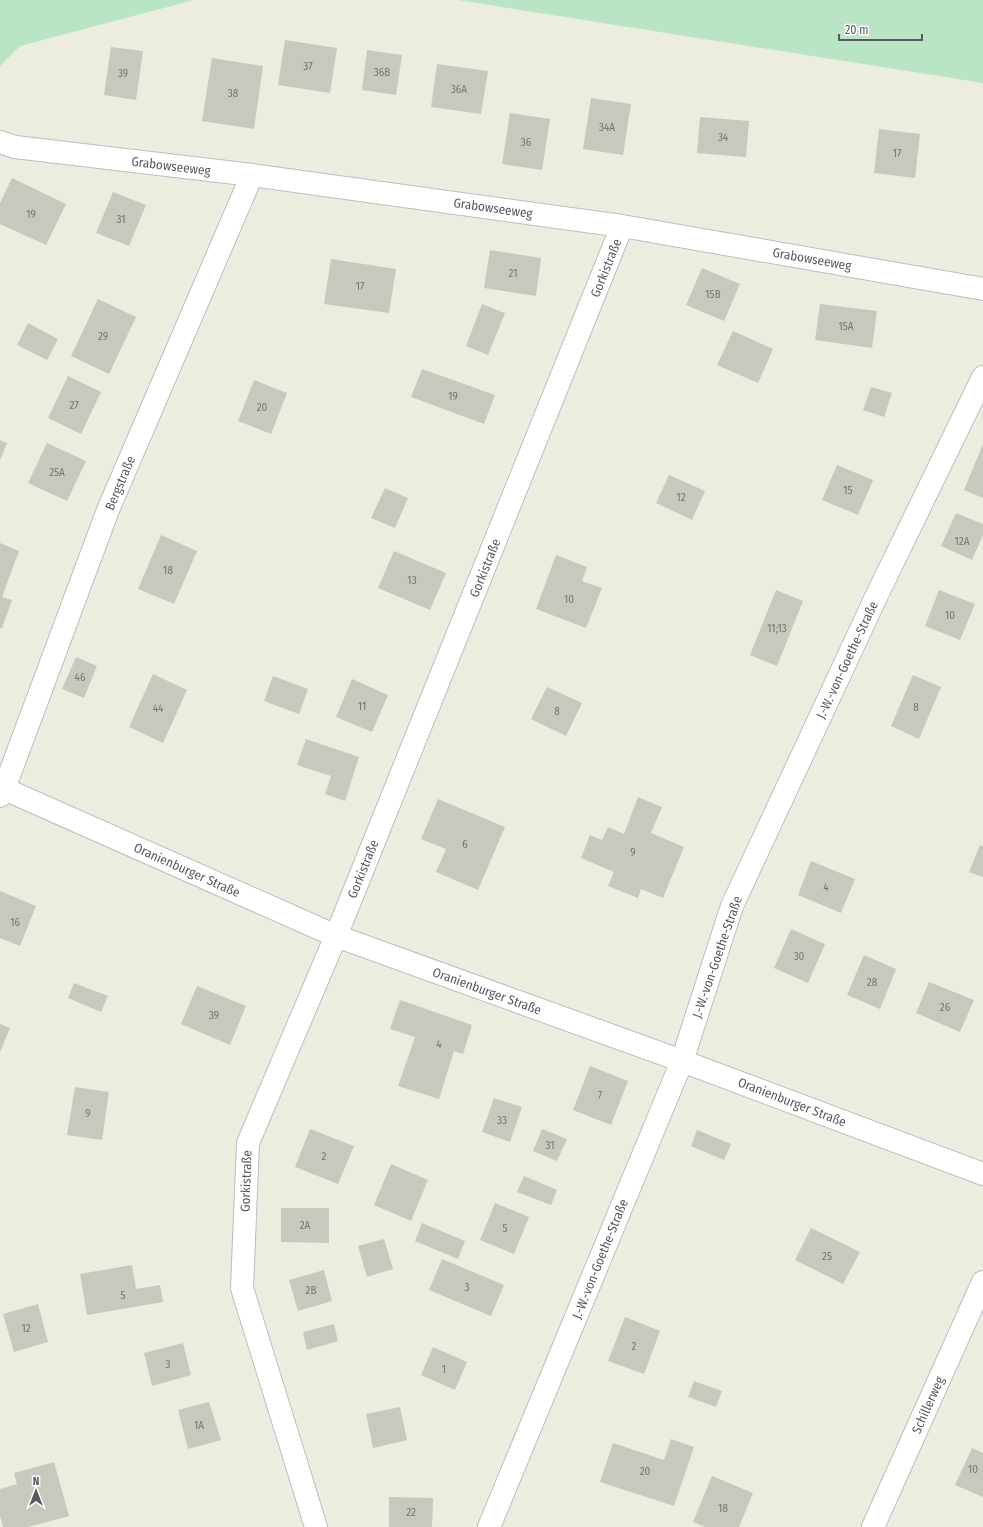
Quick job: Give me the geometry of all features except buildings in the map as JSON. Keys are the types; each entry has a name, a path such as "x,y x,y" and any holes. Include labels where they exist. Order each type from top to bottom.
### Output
{"street":[{"name":"Grabowseeweg","path":"0,142 16,147 252,175 622,226 983,289"},
{"name":"Bergstraße","path":"1,790 108,510 252,175"},
{"name":"Gorkistraße","path":"316,1527 242,1288 248,1143 336,936 622,226"},
{"name":"J.-W.-von-Goethe-Straße","path":"489,1527 682,1061 732,906 876,597 983,377"},
{"name":"Oranienburger Straße","path":"1,790 336,936 682,1061 983,1174"},
{"name":"Schillerweg","path":"873,1527 983,1282"}],"green space":[{"path":"0,0 194,0 20,46 0,66"},
{"path":"458,0 983,0 983,83"}]}
